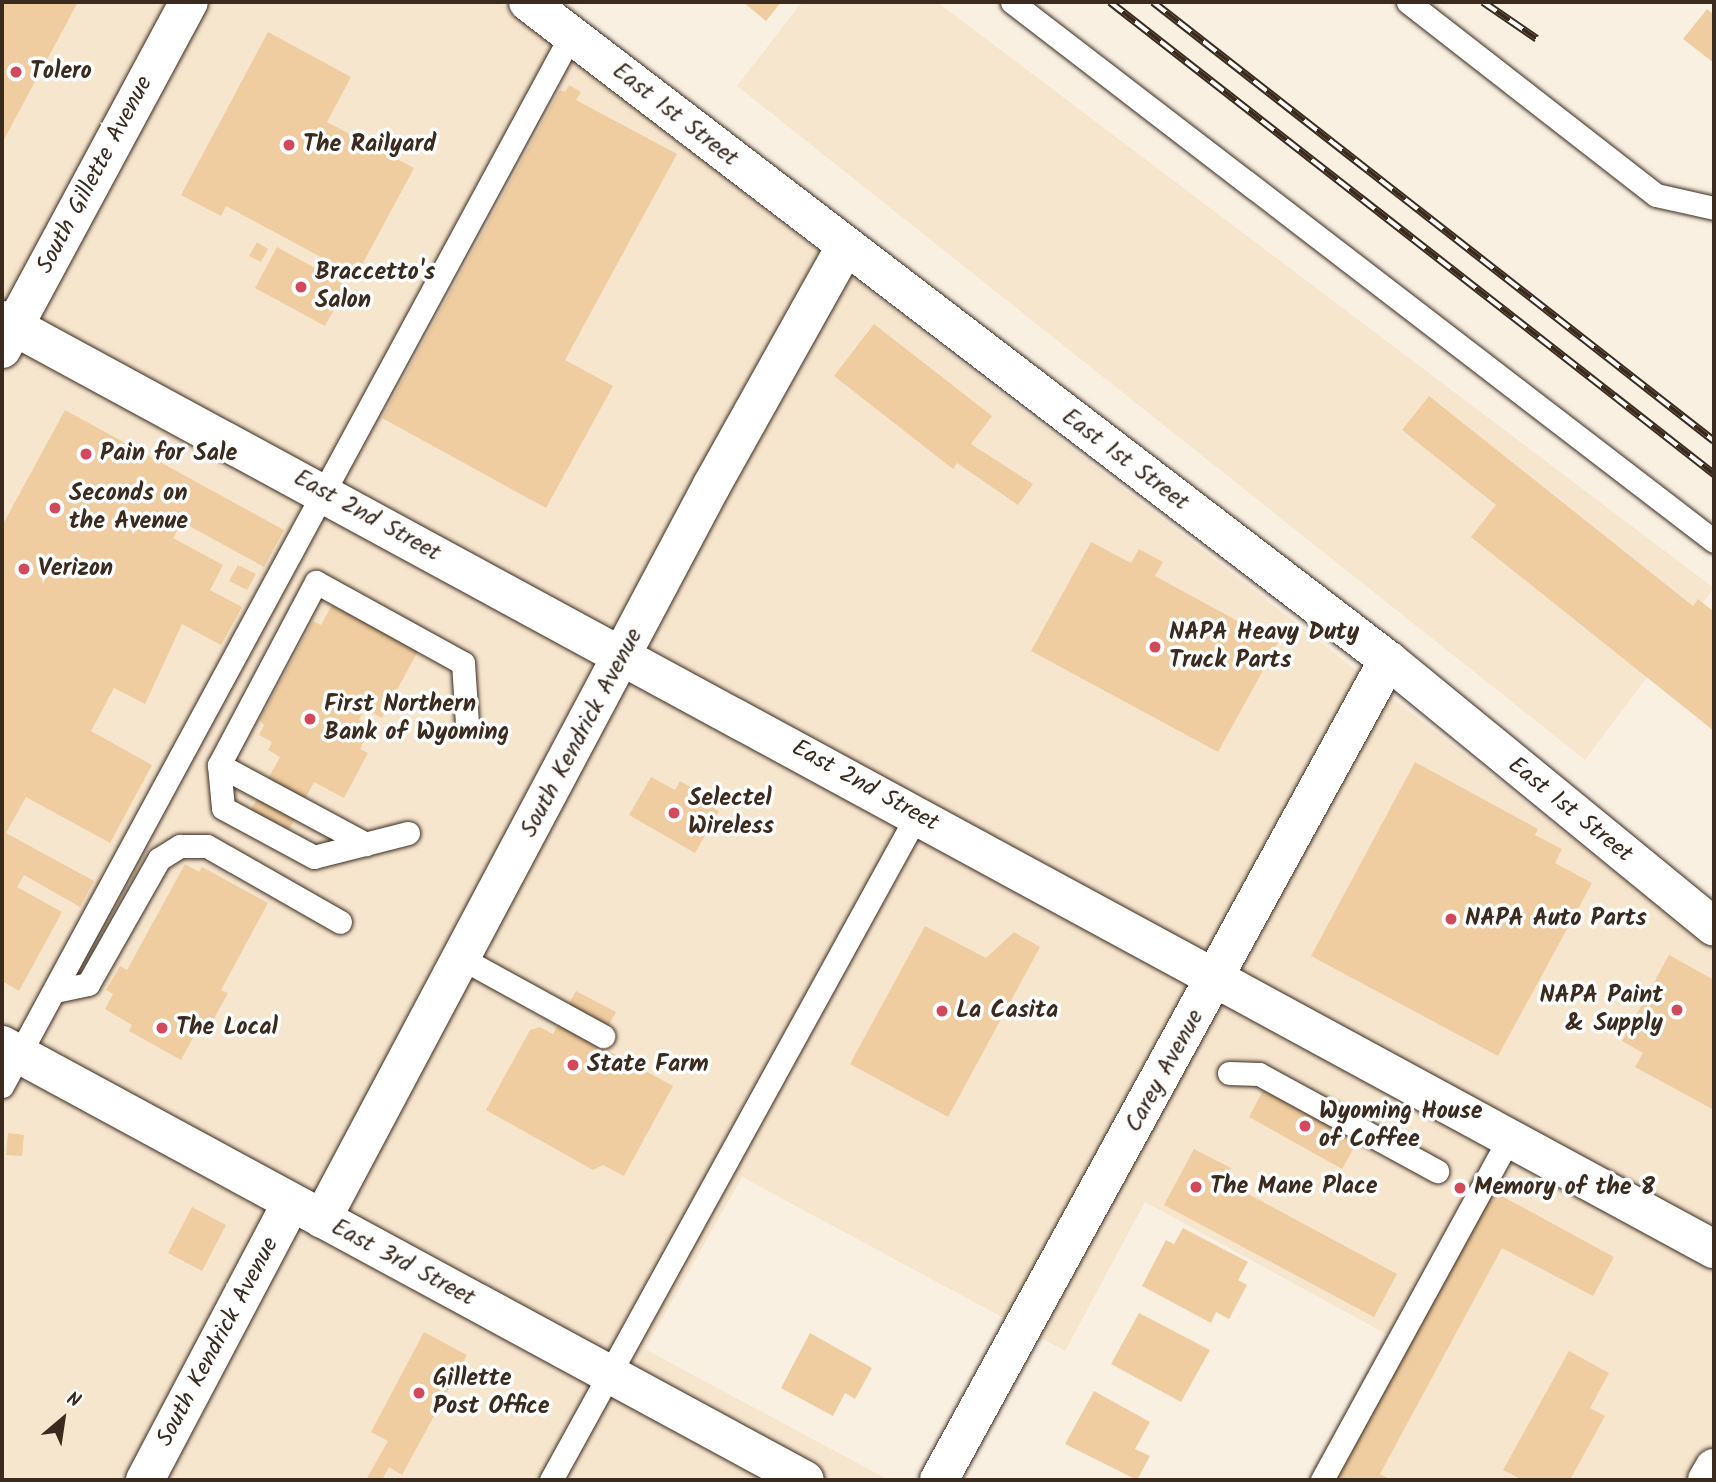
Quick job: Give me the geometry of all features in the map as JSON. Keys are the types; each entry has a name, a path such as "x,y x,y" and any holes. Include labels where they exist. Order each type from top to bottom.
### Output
{"street":[{"name":"South Gillette Avenue","path":"6,332 189,2"},
{"name":"East 1st Street","path":"528,2 1388,660 1714,927"},
{"name":"South Kendrick Avenue","path":"145,1480 463,959 623,656 845,247"},
{"name":"East 2nd Street","path":"6,332 323,492 1714,1249"},
{"name":"Carey Avenue","path":"939,1480 1388,660"},
{"name":"East 3rd Street","path":"8,1062 307,1211 805,1480"},
{"path":"1707,1480 1714,1468"}],"lane":[{"path":"1012,2 1714,541"},
{"path":"1408,2 1656,195 1714,208"},
{"path":"8,1062 55,991 570,35"},
{"path":"408,833 314,857 223,808 219,765 316,582 463,663 467,723"},
{"path":"219,765 366,844"},
{"path":"551,1480 917,815"},
{"path":"55,991 88,984 159,859 180,846 208,846 340,922"},
{"path":"463,959 603,1036"},
{"path":"1229,1073 1259,1073 1437,1171"},
{"path":"1322,1480 1509,1139"}],"shaded area":[{"path":"2,2 499,2 1714,949 1714,1480 1307,1480 1386,1334 1145,1202 1065,1351 742,1177 645,1349 889,1480 2,1480"},
{"path":"802,2 937,2 1714,588 1585,760 737,86"}],"building":[{"path":"2,2 78,2 2,143"},
{"path":"743,2 781,2 766,21"},
{"path":"1707,9 1714,15 1714,63 1683,39"},
{"name":"The Railyard","path":"268,32 351,77 327,122 414,168 356,276 226,206 221,216 181,195"},
{"path":"569,85 581,92 576,100 677,154 565,360 613,386 546,508 382,418 560,90 565,92"},
{"path":"257,242 268,249 261,262 249,256"},
{"name":"Braccetto's Salon","path":"277,247 347,286 325,326 255,288"},
{"path":"874,324 992,416 971,444 1033,484 1018,505 957,463 953,469 834,376"},
{"path":"1429,396 1693,606 1698,599 1714,612 1714,731 1471,537 1496,505 1402,430"},
{"path":"65,410 284,530 264,567 182,522 173,538 223,565 210,590 242,607 221,645 182,624 145,704 114,688 91,731 152,765 110,843 26,797 6,833 94,881 80,907 24,875 17,887 62,912 19,991 2,981 2,526"},
{"name":"NAPA Heavy Duty Truck Parts","path":"1091,542 1131,563 1139,549 1163,562 1155,576 1278,643 1218,752 1031,651"},
{"path":"238,565 256,574 247,590 229,581"},
{"name":"First Northern Bank of Wyoming","path":"332,605 418,651 382,718 365,709 359,720 371,727 360,749 368,753 344,798 314,782 289,830 251,810 280,757 268,750 272,742 259,735 264,725 260,720 313,621 321,625"},
{"name":"NAPA Auto Parts","path":"1415,762 1538,829 1535,835 1562,849 1555,863 1592,883 1498,1056 1311,956"},
{"name":"Selectel Wireless","path":"651,777 675,790 680,781 705,795 701,801 719,811 695,853 629,815"},
{"path":"185,864 199,872 202,867 268,903 221,990 228,993 208,1029 200,1025 181,1060 129,1031 132,1025 105,1009 113,994 106,990 120,966 127,970"},
{"name":"La Casita","path":"925,926 986,958 1014,932 1040,947 948,1117 850,1064"},
{"name":"NAPA Paint & Supply","path":"1669,955 1714,980 1714,1110 1635,1067 1643,1053 1622,1041"},
{"name":"State Farm","path":"576,991 616,1012 598,1045 673,1086 624,1176 603,1165 593,1170 486,1110 530,1030 540,1027 553,1034"},
{"name":"Wyoming House of Coffee","path":"1267,1083 1362,1134 1342,1169 1249,1117"},
{"path":"8,1133 24,1135 22,1156 6,1155"},
{"path":"1194,1149 1231,1168 1224,1181 1397,1274 1374,1317 1164,1205"},
{"path":"1489,1189 1614,1257 1593,1296 1502,1248 1380,1474 1391,1480 1331,1480"},
{"path":"192,1207 226,1225 202,1271 168,1253"},
{"path":"1183,1228 1248,1262 1238,1280 1247,1285 1229,1319 1216,1312 1211,1323 1142,1286 1166,1240 1174,1244"},
{"path":"1139,1313 1210,1350 1181,1402 1111,1364"},
{"name":"Gillette Post Office","path":"424,1332 467,1355 402,1475 389,1467 382,1480 366,1480 388,1441 371,1432"},
{"path":"810,1333 872,1368 855,1399 845,1393 833,1416 781,1388"},
{"path":"1569,1351 1609,1373 1590,1408 1605,1416 1570,1480 1523,1480 1503,1470"},
{"path":"1094,1391 1150,1422 1135,1449 1150,1456 1137,1480 1065,1444"}],"railway":[{"path":"1110,2 1714,474"},
{"path":"1153,2 1714,441"},
{"path":"1483,2 1537,39"}],"place":[{"name":"Tolero","path":"16,72"},
{"name":"The Railyard","path":"289,145"},
{"name":"Braccetto's Salon","path":"301,287"},
{"name":"Pain for Sale","path":"86,454"},
{"name":"Seconds on the Avenue","path":"55,508"},
{"name":"Verizon","path":"24,569"},
{"name":"NAPA Heavy Duty Truck Parts","path":"1155,647"},
{"name":"First Northern Bank of Wyoming","path":"310,719"},
{"name":"Selectel Wireless","path":"674,813"},
{"name":"NAPA Auto Parts","path":"1451,919"},
{"name":"NAPA Paint & Supply","path":"1677,1010"},
{"name":"La Casita","path":"942,1011"},
{"name":"The Local","path":"162,1028"},
{"name":"State Farm","path":"573,1065"},
{"name":"Wyoming House of Coffee","path":"1305,1126"},
{"name":"The Mane Place","path":"1196,1187"},
{"name":"Memory of the 8","path":"1460,1188"},
{"name":"Gillette Post Office","path":"419,1393"}]}
